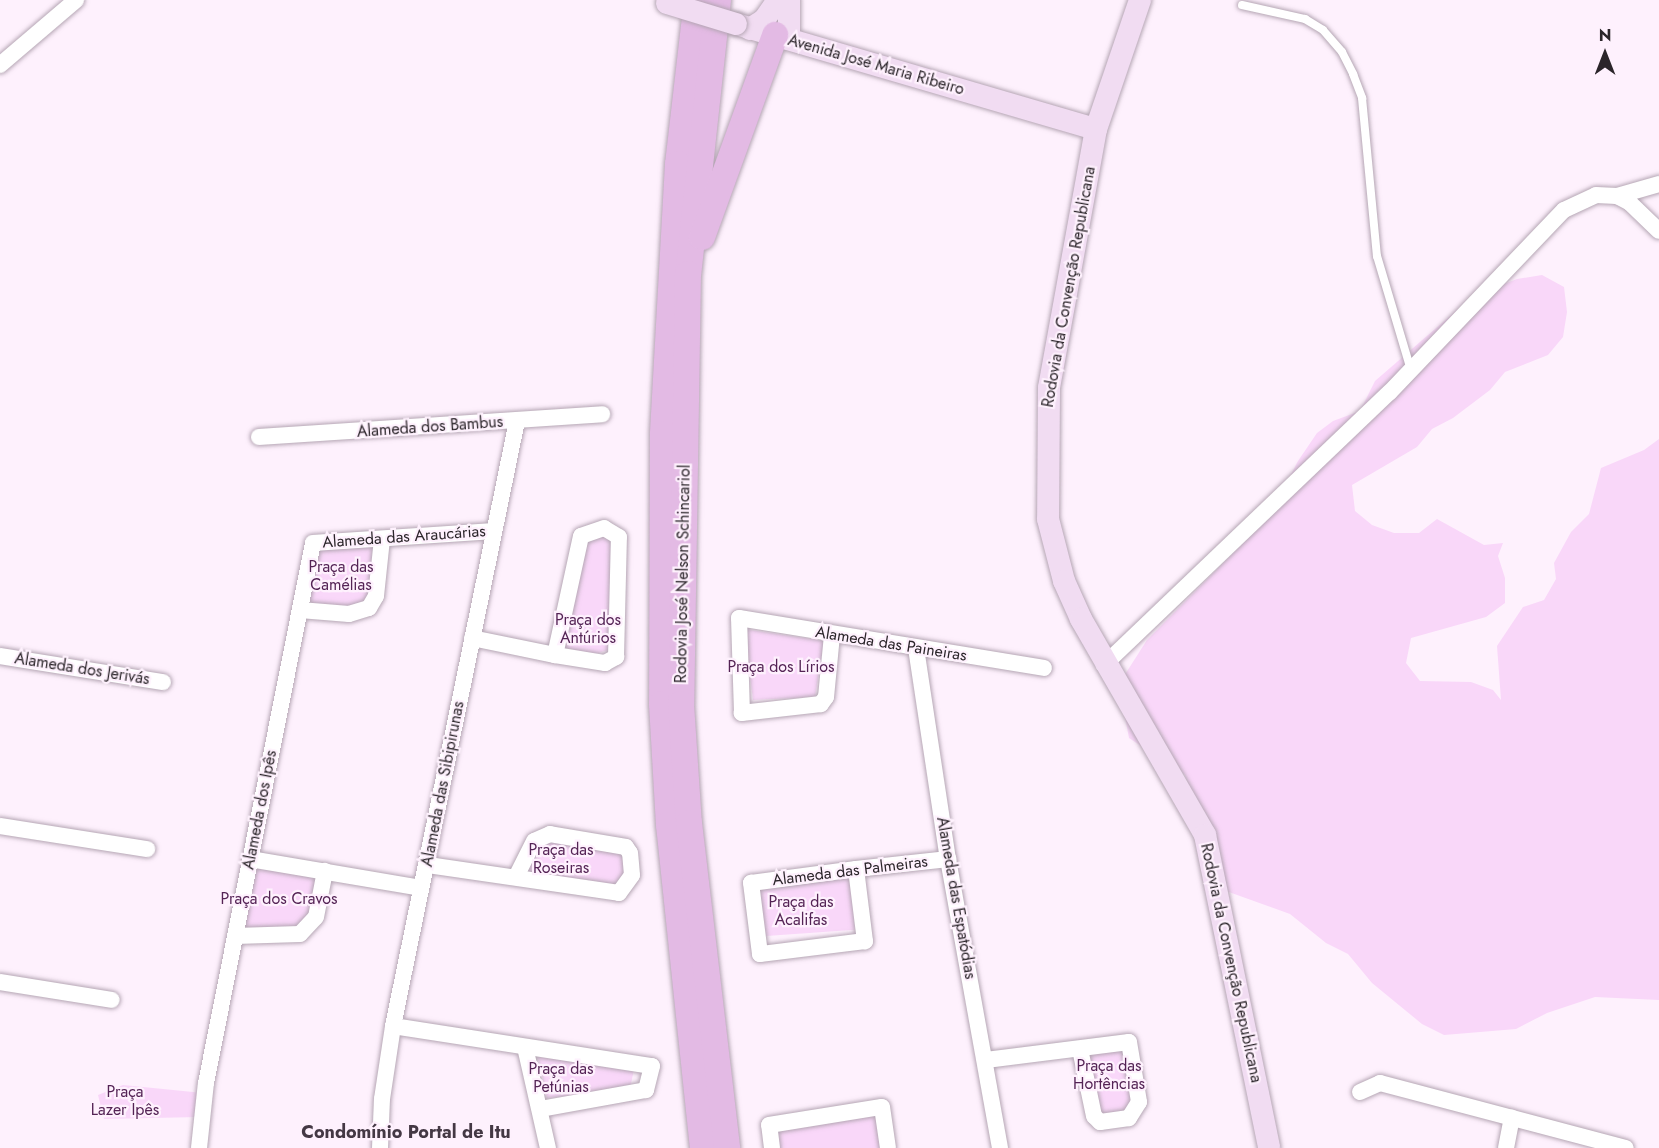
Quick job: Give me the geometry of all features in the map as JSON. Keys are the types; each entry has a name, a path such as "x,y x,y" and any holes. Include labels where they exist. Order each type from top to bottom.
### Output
{"main road":[{"name":"Rodovia José Nelson Schincariol","path":"697,0 678,164 663,434 662,704 669,825 703,1148"},
{"name":"Rodovia José Nelson Schincariol","path":"718,0 688,274 681,704 690,823 727,1148"},
{"path":"743,26 764,20 778,0"},
{"path":"688,274 782,37 789,0"},
{"name":"Rodovia da Convenção Republicana","path":"1140,0 1096,129 1049,388 1045,478 1055,553 1104,665 1176,781 1205,835 1269,1148"},
{"name":"Avenida José Maria Ribeiro","path":"662,2 1096,129"}],"street":[{"path":"0,65 75,0"},
{"path":"1104,665 1411,371 1564,210 1596,195 1617,196 1659,184"},
{"path":"1617,196 1630,203 1659,231"},
{"name":"Alameda dos Bambus","path":"259,437 602,414"},
{"name":"Alameda das Sibipirunas","path":"380,1148 382,1099 393,1026 421,888 428,865 517,421"},
{"path":"472,638 555,655 604,663 615,657 619,537 604,528 581,536 555,655"},
{"name":"Alameda das Araucárias","path":"313,543 494,531"},
{"path":"300,610 349,614 369,608 376,596 382,539"},
{"name":"Alameda dos Ipês","path":"199,1148 206,1083 313,543"},
{"name":"Alameda das Paineiras","path":"832,635 826,696 821,704 742,713 739,618 1044,668"},
{"name":"Alameda das Espatódias","path":"916,648 948,859 986,1060 1000,1148"},
{"name":"Alameda dos Jerivás","path":"0,656 163,682"},
{"path":"0,826 147,849"},
{"path":"428,865 619,893 632,875 626,847 550,834 534,840 516,877"},
{"path":"250,859 421,888"},
{"name":"Alameda das Palmeiras","path":"856,869 865,941 760,954 751,883 856,869 948,859"},
{"path":"235,936 300,934 316,917 325,872"},
{"path":"0,982 112,1000"},
{"path":"393,1026 652,1066 645,1090 540,1109"},
{"path":"986,1060 1129,1042 1139,1102 1129,1118 1115,1123 1100,1122 1095,1116 1080,1049"},
{"path":"525,1047 548,1148"},
{"path":"1360,1092 1380,1083 1626,1148"},
{"path":"772,1148 769,1125 882,1107 888,1148"},
{"path":"1506,1148 1512,1118"}],"lane":[{"path":"1242,5 1305,19 1323,30 1342,52 1353,74 1362,98 1377,256 1411,371"}],"green space":[{"path":"1542,275 1564,287 1567,312 1563,337 1548,355 1505,372 1490,390 1453,418 1432,429 1417,447 1352,485 1355,511 1372,525 1394,533 1419,533 1437,519 1484,545 1503,543 1498,556 1505,578 1505,603 1486,617 1411,638 1406,663 1420,681 1471,682 1493,690 1501,700 1497,646 1523,607 1544,600 1556,579 1554,563 1571,532 1589,514 1601,468 1644,450 1659,439 1659,1000 1595,997 1547,1013 1516,1029 1444,1035 1422,1024 1372,983 1348,954 1326,943 1290,914 1226,891 1185,775 1129,738 1121,696 1124,676 1147,640 1269,517 1298,461 1317,433 1333,421 1360,411 1375,381 1473,296 1517,279"},
{"name":"Praça dos Antúrios","path":"602,534 613,540 611,649 595,654 560,647 583,539"},
{"name":"Praça das Camélias","path":"372,542 371,590 366,603 350,610 303,606 315,544"},
{"name":"Praça dos Lírios","path":"744,629 824,641 815,697 753,700"},
{"name":"Praça das Roseiras","path":"551,837 621,850 627,873 619,889 523,872 535,844"},
{"name":"Praça dos Cravos","path":"251,861 324,872 315,916 299,932 237,935"},
{"name":"Praça das Acalifas","path":"851,875 855,930 763,936 759,881"},
{"name":"Praça das Hortências","path":"1125,1045 1132,1109 1102,1119 1083,1051"},
{"name":"Praça das Petúnias","path":"538,1057 634,1069 630,1089 547,1098"},
{"name":"Praça Lazer Ipês","path":"123,1085 203,1093 200,1117 104,1119 98,1095"},
{"path":"877,1112 882,1148 777,1148 774,1127"}],"district":[{"name":"Condomínio Portal de Itu","path":"406,1132"}]}
